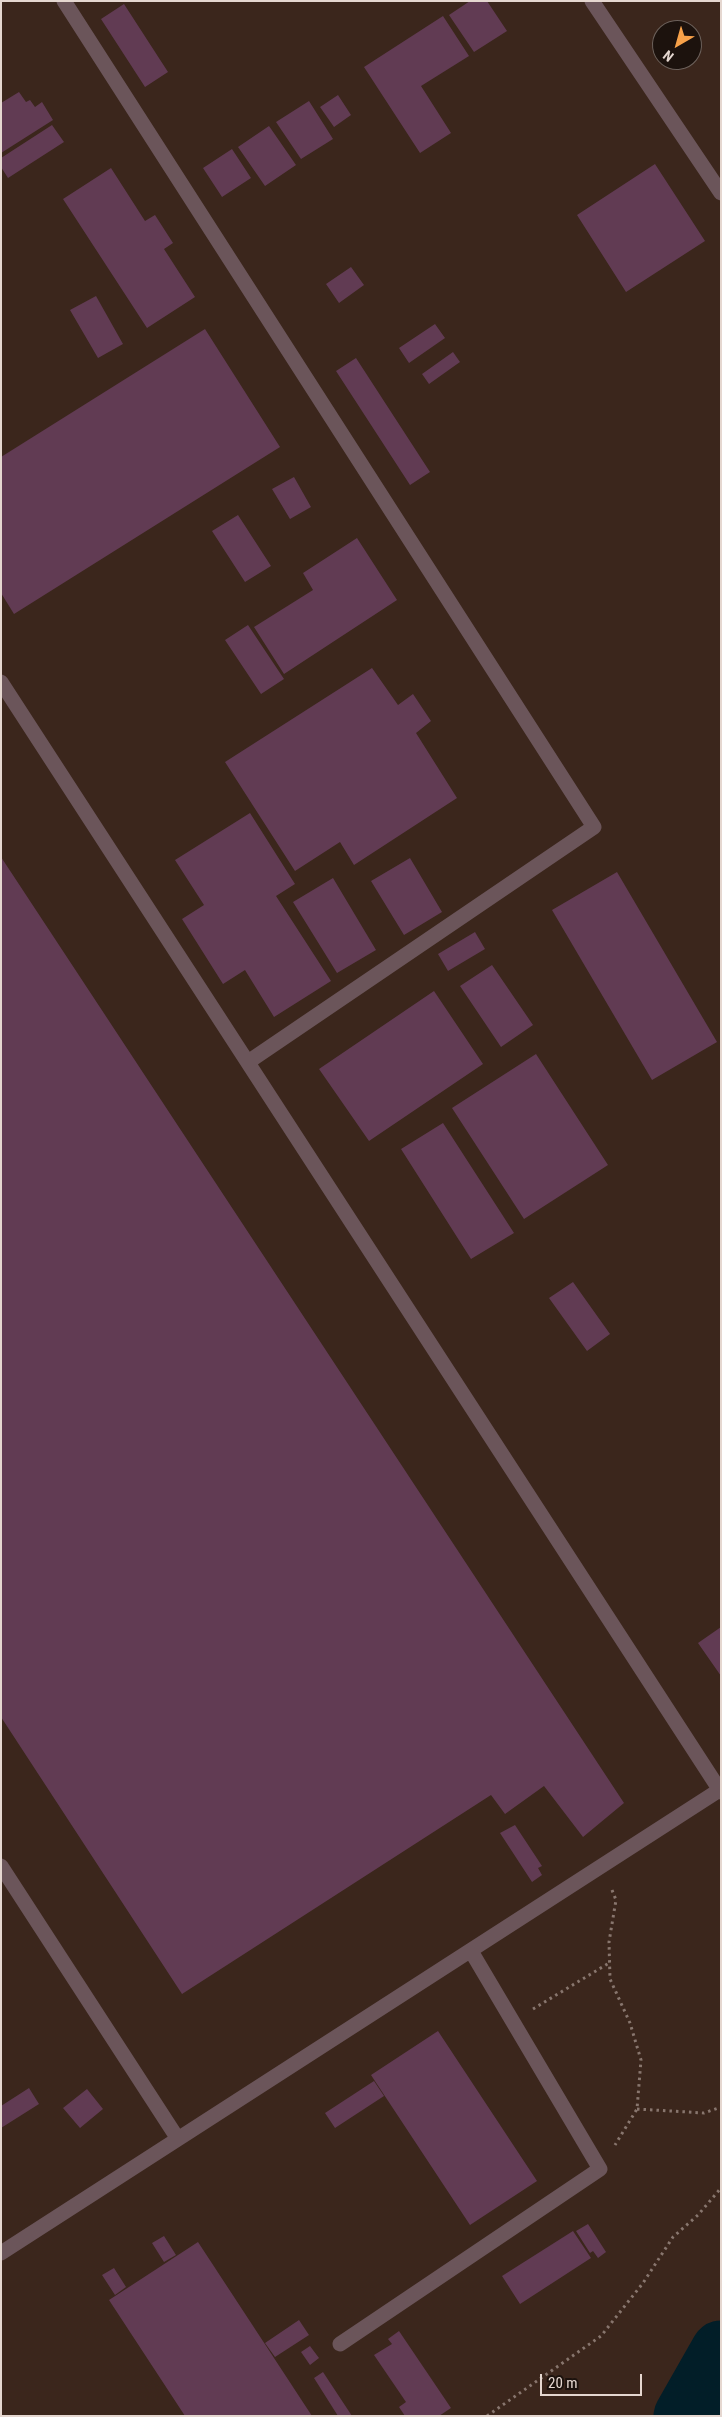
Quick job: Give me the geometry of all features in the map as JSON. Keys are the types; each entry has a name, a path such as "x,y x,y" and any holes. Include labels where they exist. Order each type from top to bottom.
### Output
{"lane":[{"path":"64,1 594,828 248,1062"},
{"path":"592,1 721,193"},
{"path":"1,682 720,1790 1,2253"},
{"path":"1,1866 178,2139"},
{"path":"340,2344 600,2169 470,1952"}],"path":[{"path":"600,2169 636,2109 641,2060 630,2023 610,1979 609,1942 616,1900 603,1866"},
{"path":"512,2022 610,1962"},
{"path":"636,2109 704,2113 721,2107"},
{"path":"487,2416 601,2336 643,2284 673,2237 698,2215 721,2188"}],"building":[{"path":"470,1 487,1 507,31 474,52 449,15"},
{"path":"124,4 168,72 145,87 101,19"},
{"path":"443,16 469,56 421,86 451,133 420,153 364,67"},
{"path":"19,92 26,102 30,100 35,107 42,102 53,120 1,153 1,103"},
{"path":"338,95 351,115 334,127 320,107"},
{"path":"309,101 333,139 301,159 276,122"},
{"path":"52,125 64,142 8,178 1,167 1,158"},
{"path":"269,126 296,165 265,186 238,147"},
{"path":"232,149 251,178 222,197 203,168"},
{"path":"655,164 705,241 626,292 577,215"},
{"path":"111,168 145,221 155,215 173,243 164,249 195,297 147,328 63,199"},
{"path":"351,267 364,285 339,303 326,284"},
{"path":"96,296 123,344 98,358 70,310"},
{"path":"435,324 445,338 409,363 399,348"},
{"path":"205,329 280,447 14,614 1,593 1,457"},
{"path":"453,352 460,362 429,384 422,374"},
{"path":"356,358 430,472 410,485 336,371"},
{"path":"294,477 311,507 290,519 272,489"},
{"path":"238,515 271,566 245,582 212,531"},
{"path":"357,538 397,600 284,674 254,627 313,590 303,573"},
{"path":"248,625 284,679 261,694 225,640"},
{"path":"372,668 398,705 413,694 431,721 416,733 457,798 354,865 340,842 295,871 225,762"},
{"path":"250,813 295,884 276,896 331,981 274,1017 245,970 223,984 182,919 204,905 175,860"},
{"path":"1,857 624,1803 583,1837 544,1786 505,1814 491,1795 182,1994 1,1717"},
{"path":"410,858 442,912 404,935 371,881"},
{"path":"617,872 717,1042 652,1080 552,910"},
{"path":"333,878 376,950 337,973 293,902"},
{"path":"475,932 485,949 448,971 438,954"},
{"path":"492,965 533,1025 501,1047 460,986"},
{"path":"434,991 483,1064 369,1141 319,1069"},
{"path":"536,1054 608,1165 524,1219 452,1108"},
{"path":"443,1123 514,1233 471,1259 401,1149"},
{"path":"573,1282 610,1334 587,1351 549,1298"},
{"path":"721,1627 721,1676 698,1643"},
{"path":"515,1825 542,1866 538,1868 542,1875 532,1882 500,1833"},
{"path":"438,2031 537,2181 470,2225 371,2075"},
{"path":"374,2081 384,2096 335,2128 325,2113"},
{"path":"29,2088 39,2104 1,2128 1,2106"},
{"path":"87,2089 103,2109 80,2128 63,2108"},
{"path":"588,2224 606,2252 598,2258 593,2251 590,2253 576,2231"},
{"path":"573,2231 591,2258 520,2304 502,2276"},
{"path":"164,2236 176,2255 164,2262 152,2243"},
{"path":"198,2242 312,2416 185,2416 109,2300"},
{"path":"114,2268 126,2287 115,2295 102,2275"},
{"path":"299,2320 309,2335 275,2357 265,2343"},
{"path":"399,2331 451,2408 439,2416 405,2416 399,2407 406,2402 374,2355 392,2344 388,2339"},
{"path":"310,2346 319,2358 310,2365 301,2352"},
{"path":"323,2372 352,2416 338,2416 314,2378"}],"waterway":[{"path":"684,2416 721,2351"}]}
